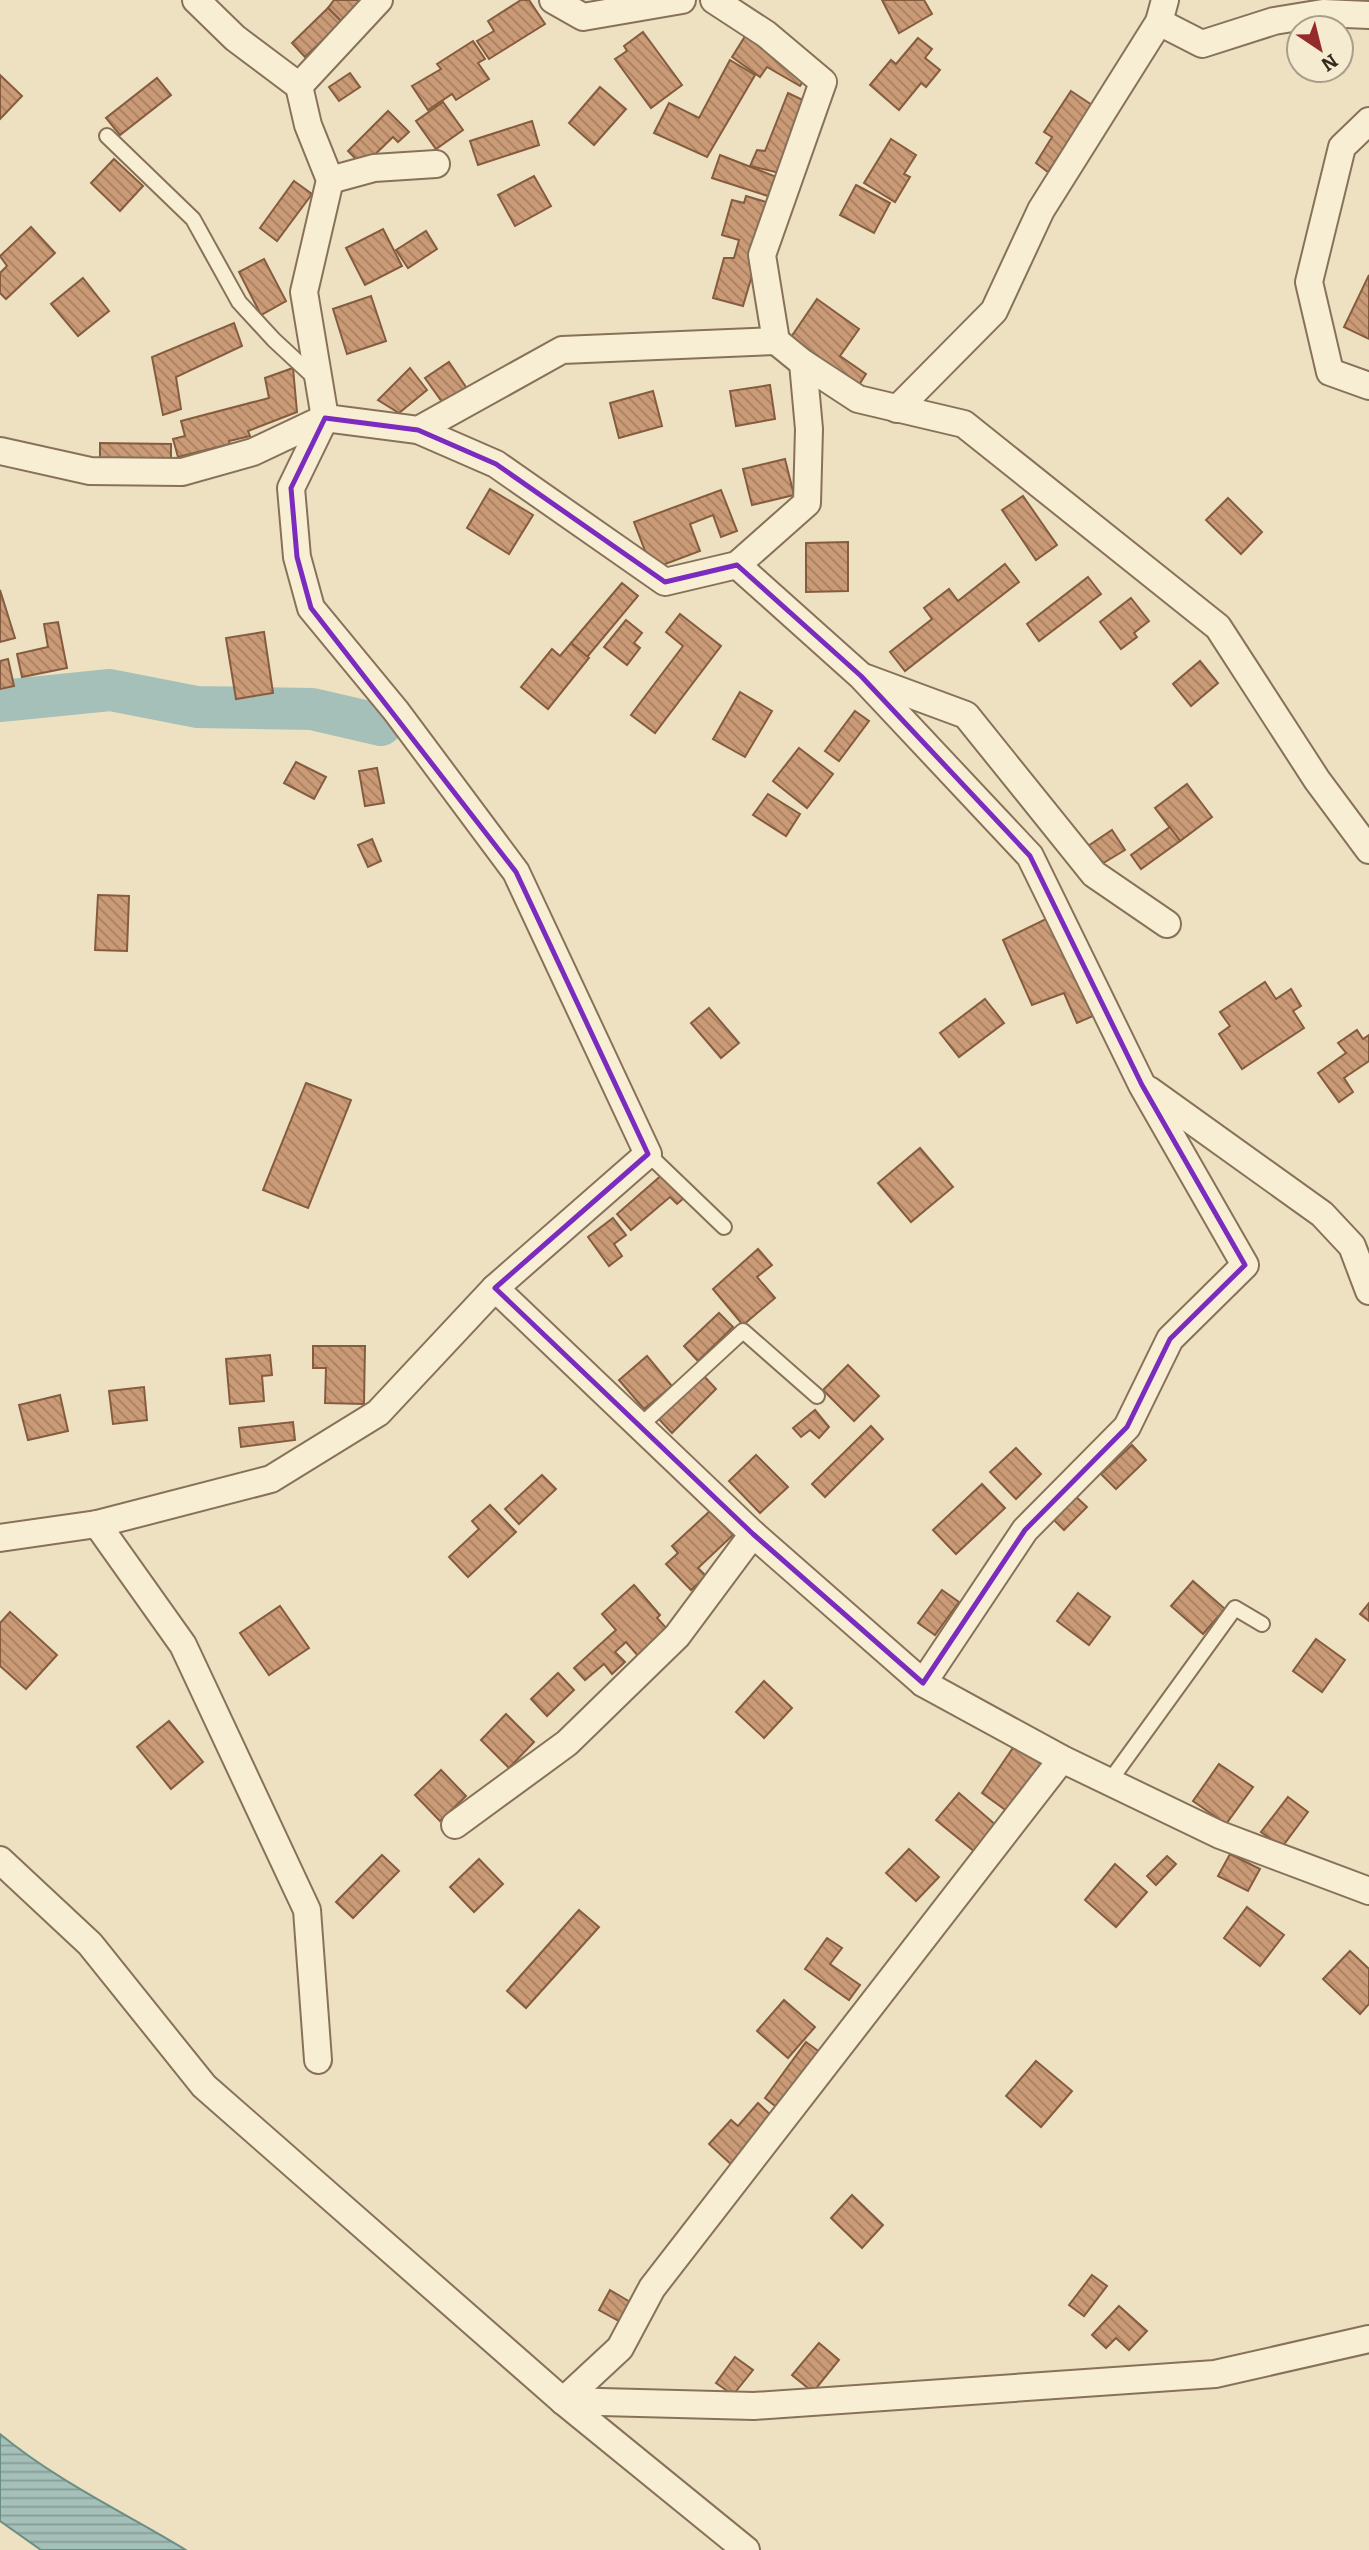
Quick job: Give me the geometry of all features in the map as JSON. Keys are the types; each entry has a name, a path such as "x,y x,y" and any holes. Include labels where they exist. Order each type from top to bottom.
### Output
{"street":[{"path":"0,1538 97,1524 271,1479 378,1413 495,1288 648,1154 516,872 396,710 311,608 297,557 291,488 325,418 304,292 330,180 308,125 299,86 235,38 196,0"},
{"path":"299,86 379,0"},
{"path":"554,0 583,17 682,0"},
{"path":"714,0 766,34 823,82 762,255 776,341 803,363 858,399 964,424 1218,627 1317,780 1369,850"},
{"path":"897,409 995,311 1041,210 1162,11 1202,44 1274,21 1323,13 1369,15"},
{"path":"1369,121 1342,147 1309,282 1330,372 1369,386"},
{"path":"330,180 374,169 436,164"},
{"path":"418,430 562,350 776,341"},
{"path":"0,451 90,471 182,472 253,452 325,418 418,430 496,464 665,582 737,565 807,503 809,429 803,363"},
{"path":"737,565 861,676 1030,856 1142,1085 1245,1265 1170,1339 1127,1427 1025,1530 923,1683"},
{"path":"861,676 965,715 1094,874 1167,924"},
{"path":"1142,1085 1322,1214 1352,1246 1369,1291"},
{"path":"495,1288 753,1534 923,1683 1062,1759 1220,1835 1369,1891"},
{"path":"97,1524 183,1645 307,1910 318,2060"},
{"path":"455,1825 567,1743 677,1636 753,1534"},
{"path":"563,2401 620,2348 652,2288 1062,1759"},
{"path":"0,1860 90,1944 204,2086 563,2401 746,2550"},
{"path":"563,2401 754,2406 1215,2374 1369,2339"}],"lane":[{"path":"107,135 193,219 239,302 274,341 319,382"},
{"path":"648,1154 724,1227"},
{"path":"640,1426 743,1331 817,1396"},
{"path":"1109,1782 1236,1608 1262,1624"}],"highlighted area":[{"path":"325,418 418,430 496,464 665,582 737,565 861,676 1030,856 1142,1085 1245,1265 1170,1339 1127,1427 1025,1530 923,1683 753,1534 495,1288 648,1154 516,872 311,608 297,557 291,488"}],"water":[{"path":"0,2434 44,2467 186,2550 41,2550 0,2521"}],"building":[{"path":"334,0 360,0 342,22 328,8"},
{"path":"521,0 529,0 545,24 489,59 477,41 494,31 488,21"},
{"path":"882,0 924,0 932,14 899,33"},
{"path":"328,8 342,22 305,57 292,43"},
{"path":"749,30 808,74 800,86 767,67 760,77 732,57"},
{"path":"643,32 682,85 651,108 615,59 627,51 624,46"},
{"path":"918,38 932,49 925,58 940,70 926,87 921,83 899,110 870,85 891,60 896,64"},
{"path":"473,41 485,59 478,63 489,79 456,100 452,94 428,110 412,86 441,69 437,64"},
{"path":"730,60 755,75 707,157 654,133 669,103 699,118"},
{"path":"350,73 360,87 339,101 329,87"},
{"path":"0,75 22,96 0,119"},
{"path":"157,78 171,95 120,135 106,118"},
{"path":"600,87 626,109 594,145 569,123"},
{"path":"1071,91 1092,105 1048,172 1036,163 1052,137 1044,132"},
{"path":"788,93 809,103 780,173 750,166 757,150 765,151"},
{"path":"443,102 463,130 436,149 416,121"},
{"path":"388,111 409,132 398,142 393,137 363,166 348,151"},
{"path":"532,121 539,145 478,165 470,141"},
{"path":"891,139 916,155 904,174 910,177 895,202 864,183"},
{"path":"720,155 779,178 771,197 712,178"},
{"path":"114,159 143,186 120,211 91,183"},
{"path":"534,176 551,206 515,226 498,195"},
{"path":"294,181 312,194 277,241 260,228"},
{"path":"856,185 890,203 874,233 840,215"},
{"path":"746,196 773,204 743,306 713,298 724,258 734,258 739,240 722,235 732,200 744,203"},
{"path":"31,227 55,253 6,299 0,293 0,273 7,266 0,256"},
{"path":"383,229 402,266 365,285 346,248"},
{"path":"426,231 437,249 408,268 396,250"},
{"path":"264,259 286,301 261,315 239,272"},
{"path":"1369,275 1369,339 1344,327"},
{"path":"83,278 109,311 78,336 51,304"},
{"path":"371,296 386,341 347,354 333,309"},
{"path":"817,299 859,329 840,356 866,374 855,391 787,343"},
{"path":"234,323 242,346 176,377 181,409 163,415 152,357"},
{"path":"449,362 468,390 445,406 425,378"},
{"path":"293,368 297,412 248,431 250,436 229,441 230,444 178,457 173,439 185,436 181,421 269,398 265,378"},
{"path":"410,368 427,390 399,413 378,400"},
{"path":"770,385 775,419 736,426 730,391"},
{"path":"653,391 662,426 619,438 610,403"},
{"path":"100,443 171,444 171,464 100,463"},
{"path":"785,459 794,495 752,505 743,469"},
{"path":"490,489 533,515 509,554 467,528"},
{"path":"721,490 737,531 721,537 713,515 690,524 700,551 652,569 634,522"},
{"path":"1023,496 1057,545 1036,560 1002,510"},
{"path":"1228,498 1262,532 1241,554 1206,520"},
{"path":"848,542 848,591 806,592 806,543"},
{"path":"1005,564 1019,582 905,671 890,652 932,619 924,608 949,589 958,601"},
{"path":"1088,577 1101,594 1039,641 1027,624"},
{"path":"622,583 638,596 587,657 571,643"},
{"path":"0,590 15,638 0,642"},
{"path":"1131,598 1149,621 1134,633 1137,637 1121,649 1100,622"},
{"path":"680,614 721,646 655,733 631,715 683,646 666,632"},
{"path":"626,620 642,633 634,643 640,648 627,665 604,647"},
{"path":"58,622 67,668 22,677 17,654 48,647 44,624"},
{"path":"264,632 273,693 236,699 226,638"},
{"path":"571,643 589,658 548,709 521,687 552,649 560,656"},
{"path":"8,659 14,686 0,689 0,661"},
{"path":"1200,661 1218,683 1191,706 1173,684"},
{"path":"740,692 772,711 745,757 713,739"},
{"path":"855,711 869,721 839,761 825,751"},
{"path":"799,748 833,774 807,808 773,781"},
{"path":"296,762 326,777 314,799 284,783"},
{"path":"377,768 384,803 365,806 359,771"},
{"path":"1187,784 1212,817 1180,841 1155,808"},
{"path":"768,794 800,814 786,836 753,815"},
{"path":"1170,827 1180,841 1141,869 1131,855"},
{"path":"1112,830 1125,850 1100,865 1088,846"},
{"path":"372,839 381,861 368,867 358,845"},
{"path":"98,895 129,896 127,951 95,950"},
{"path":"1052,916 1093,1016 1077,1023 1064,993 1032,1005 1003,940"},
{"path":"1265,982 1276,999 1291,989 1301,1006 1293,1011 1304,1028 1242,1069 1219,1034 1230,1026 1220,1012"},
{"path":"985,999 1004,1023 959,1057 940,1033"},
{"path":"709,1008 739,1043 721,1058 691,1023"},
{"path":"1357,1030 1363,1039 1369,1035 1369,1061 1344,1078 1353,1092 1339,1102 1318,1073 1346,1053 1338,1043"},
{"path":"306,1083 351,1100 308,1208 263,1190"},
{"path":"920,1148 953,1187 911,1222 878,1183"},
{"path":"663,1174 684,1198 677,1204 670,1197 631,1230 617,1214"},
{"path":"613,1218 626,1235 614,1244 622,1256 609,1266 588,1237"},
{"path":"758,1249 772,1265 757,1277 775,1298 743,1325 713,1289"},
{"path":"719,1313 733,1327 698,1361 684,1346"},
{"path":"313,1346 365,1346 364,1404 325,1403 326,1368 313,1368"},
{"path":"270,1355 272,1375 262,1376 264,1401 230,1404 226,1359"},
{"path":"647,1356 672,1386 644,1409 619,1380"},
{"path":"848,1365 879,1396 854,1421 823,1390"},
{"path":"702,1374 716,1389 672,1433 657,1417"},
{"path":"144,1387 147,1420 113,1424 109,1391"},
{"path":"60,1395 68,1431 28,1440 19,1405"},
{"path":"815,1410 829,1427 819,1438 810,1430 801,1437 793,1428"},
{"path":"293,1422 295,1440 241,1447 239,1428"},
{"path":"871,1426 883,1439 825,1497 812,1484"},
{"path":"1132,1445 1146,1460 1116,1489 1101,1474"},
{"path":"1016,1448 1041,1474 1016,1499 990,1472"},
{"path":"756,1455 788,1487 760,1513 729,1481"},
{"path":"542,1475 556,1489 519,1524 505,1509"},
{"path":"982,1484 1005,1508 956,1554 933,1530"},
{"path":"1073,1494 1087,1507 1064,1530 1051,1517"},
{"path":"490,1505 516,1532 468,1577 449,1557 479,1529 472,1521"},
{"path":"710,1511 733,1535 698,1568 706,1576 691,1590 666,1564 678,1553 672,1546"},
{"path":"1193,1581 1225,1609 1203,1634 1171,1606"},
{"path":"634,1585 660,1615 657,1618 668,1630 639,1657 626,1642 615,1652 625,1662 612,1674 604,1664 585,1680 574,1668 616,1630 602,1614"},
{"path":"942,1590 959,1602 935,1635 918,1623"},
{"path":"1078,1593 1110,1617 1089,1645 1057,1621"},
{"path":"1369,1603 1369,1621 1360,1614"},
{"path":"280,1606 309,1648 269,1675 240,1633"},
{"path":"10,1612 57,1655 26,1689 0,1666 0,1623"},
{"path":"1316,1639 1345,1660 1322,1692 1293,1671"},
{"path":"558,1673 574,1690 547,1716 531,1699"},
{"path":"764,1681 792,1708 764,1738 736,1712"},
{"path":"506,1714 534,1742 509,1768 481,1740"},
{"path":"169,1721 203,1762 171,1789 137,1747"},
{"path":"1015,1745 1041,1764 1007,1811 982,1793"},
{"path":"1219,1764 1253,1787 1226,1824 1193,1801"},
{"path":"441,1770 466,1796 440,1821 415,1795"},
{"path":"959,1793 997,1826 975,1852 936,1820"},
{"path":"1288,1797 1308,1812 1282,1847 1261,1832"},
{"path":"909,1849 939,1877 916,1901 886,1873"},
{"path":"1230,1854 1260,1869 1248,1891 1218,1876"},
{"path":"382,1855 399,1871 353,1918 336,1902"},
{"path":"1167,1856 1176,1864 1156,1885 1147,1876"},
{"path":"479,1859 503,1884 474,1912 450,1887"},
{"path":"1115,1864 1147,1892 1116,1927 1085,1900"},
{"path":"1247,1907 1284,1935 1260,1966 1224,1938"},
{"path":"579,1910 599,1927 526,2008 507,1991"},
{"path":"827,1938 842,1948 830,1964 860,1985 849,2000 805,1969"},
{"path":"1350,1951 1369,1969 1369,2004 1360,2014 1323,1979"},
{"path":"784,2000 815,2027 788,2058 757,2031"},
{"path":"806,2042 821,2053 779,2109 765,2098"},
{"path":"1036,2061 1072,2091 1041,2127 1006,2096"},
{"path":"758,2103 775,2119 733,2166 709,2144 731,2120 738,2126"},
{"path":"852,2195 883,2225 862,2248 831,2218"},
{"path":"1092,2275 1107,2286 1084,2316 1069,2305"},
{"path":"610,2290 637,2306 626,2325 599,2310"},
{"path":"1119,2306 1147,2331 1129,2350 1116,2338 1106,2348 1092,2335"},
{"path":"819,2343 839,2360 813,2392 792,2375"},
{"path":"735,2357 753,2370 733,2395 716,2383"}],"waterway":[{"path":"0,701 110,690 197,707 312,709 381,725"}]}
